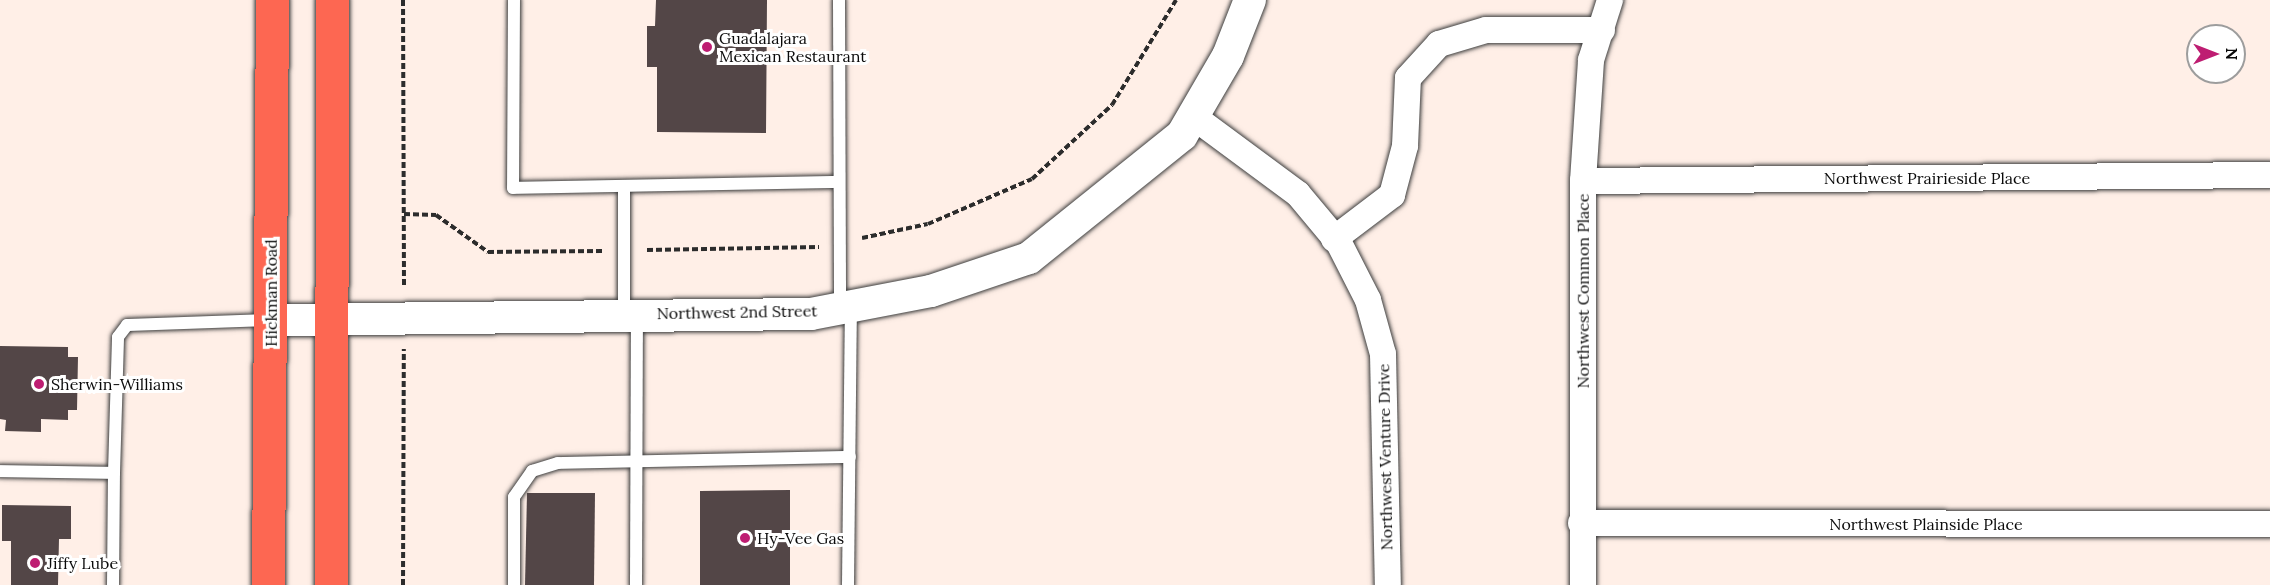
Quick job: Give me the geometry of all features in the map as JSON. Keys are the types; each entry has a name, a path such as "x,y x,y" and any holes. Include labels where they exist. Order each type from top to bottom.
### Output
{"highway":[{"name":"Hickman Road","path":"268,585 272,0"},
{"path":"331,585 332,0"}],"street":[{"name":"Northwest 2nd Street","path":"271,320 331,315 811,314 931,291 1029,258 1099,206 1182,135 1228,56 1250,0"},
{"name":"Northwest Common Place","path":"1583,585 1581,523 1583,181 1591,64 1610,0"},
{"path":"1334,239 1392,195 1406,146 1408,78 1439,44 1486,30 1602,30"},
{"name":"Northwest Venture Drive","path":"1194,117 1298,194 1334,239 1368,300 1383,354 1389,585"},
{"name":"Northwest Prairieside Place","path":"1583,181 2270,175"},
{"name":"Northwest Plainside Place","path":"1581,523 2270,524"}],"lane":[{"path":"514,0 513,188 839,182"},
{"path":"839,0 839,182 850,458 848,585"},
{"path":"624,186 636,462 636,585"},
{"path":"113,585 117,338 127,325 271,320"},
{"path":"514,585 514,497 532,471 558,463 850,458"},
{"path":"0,471 114,473"}],"building":[{"name":"Guadalajara Mexican Restaurant","path":"656,0 767,0 766,133 657,132 657,67 647,67 647,26 655,26"},
{"name":"Sherwin-Williams","path":"0,346 68,347 68,357 78,357 77,410 68,410 68,420 41,419 41,432 5,431 6,420 0,419"},
{"name":"Hy-Vee Gas","path":"790,490 790,585 700,585 700,491"},
{"path":"527,493 595,493 594,585 525,585"},
{"name":"Jiffy Lube","path":"2,505 71,506 71,539 59,539 58,585 11,585 11,541 2,541"}],"place":[{"name":"Guadalajara Mexican Restaurant","path":"707,47"},
{"name":"Sherwin-Williams","path":"39,384"},
{"name":"Hy-Vee Gas","path":"745,538"},
{"name":"Jiffy Lube","path":"35,563"}]}
